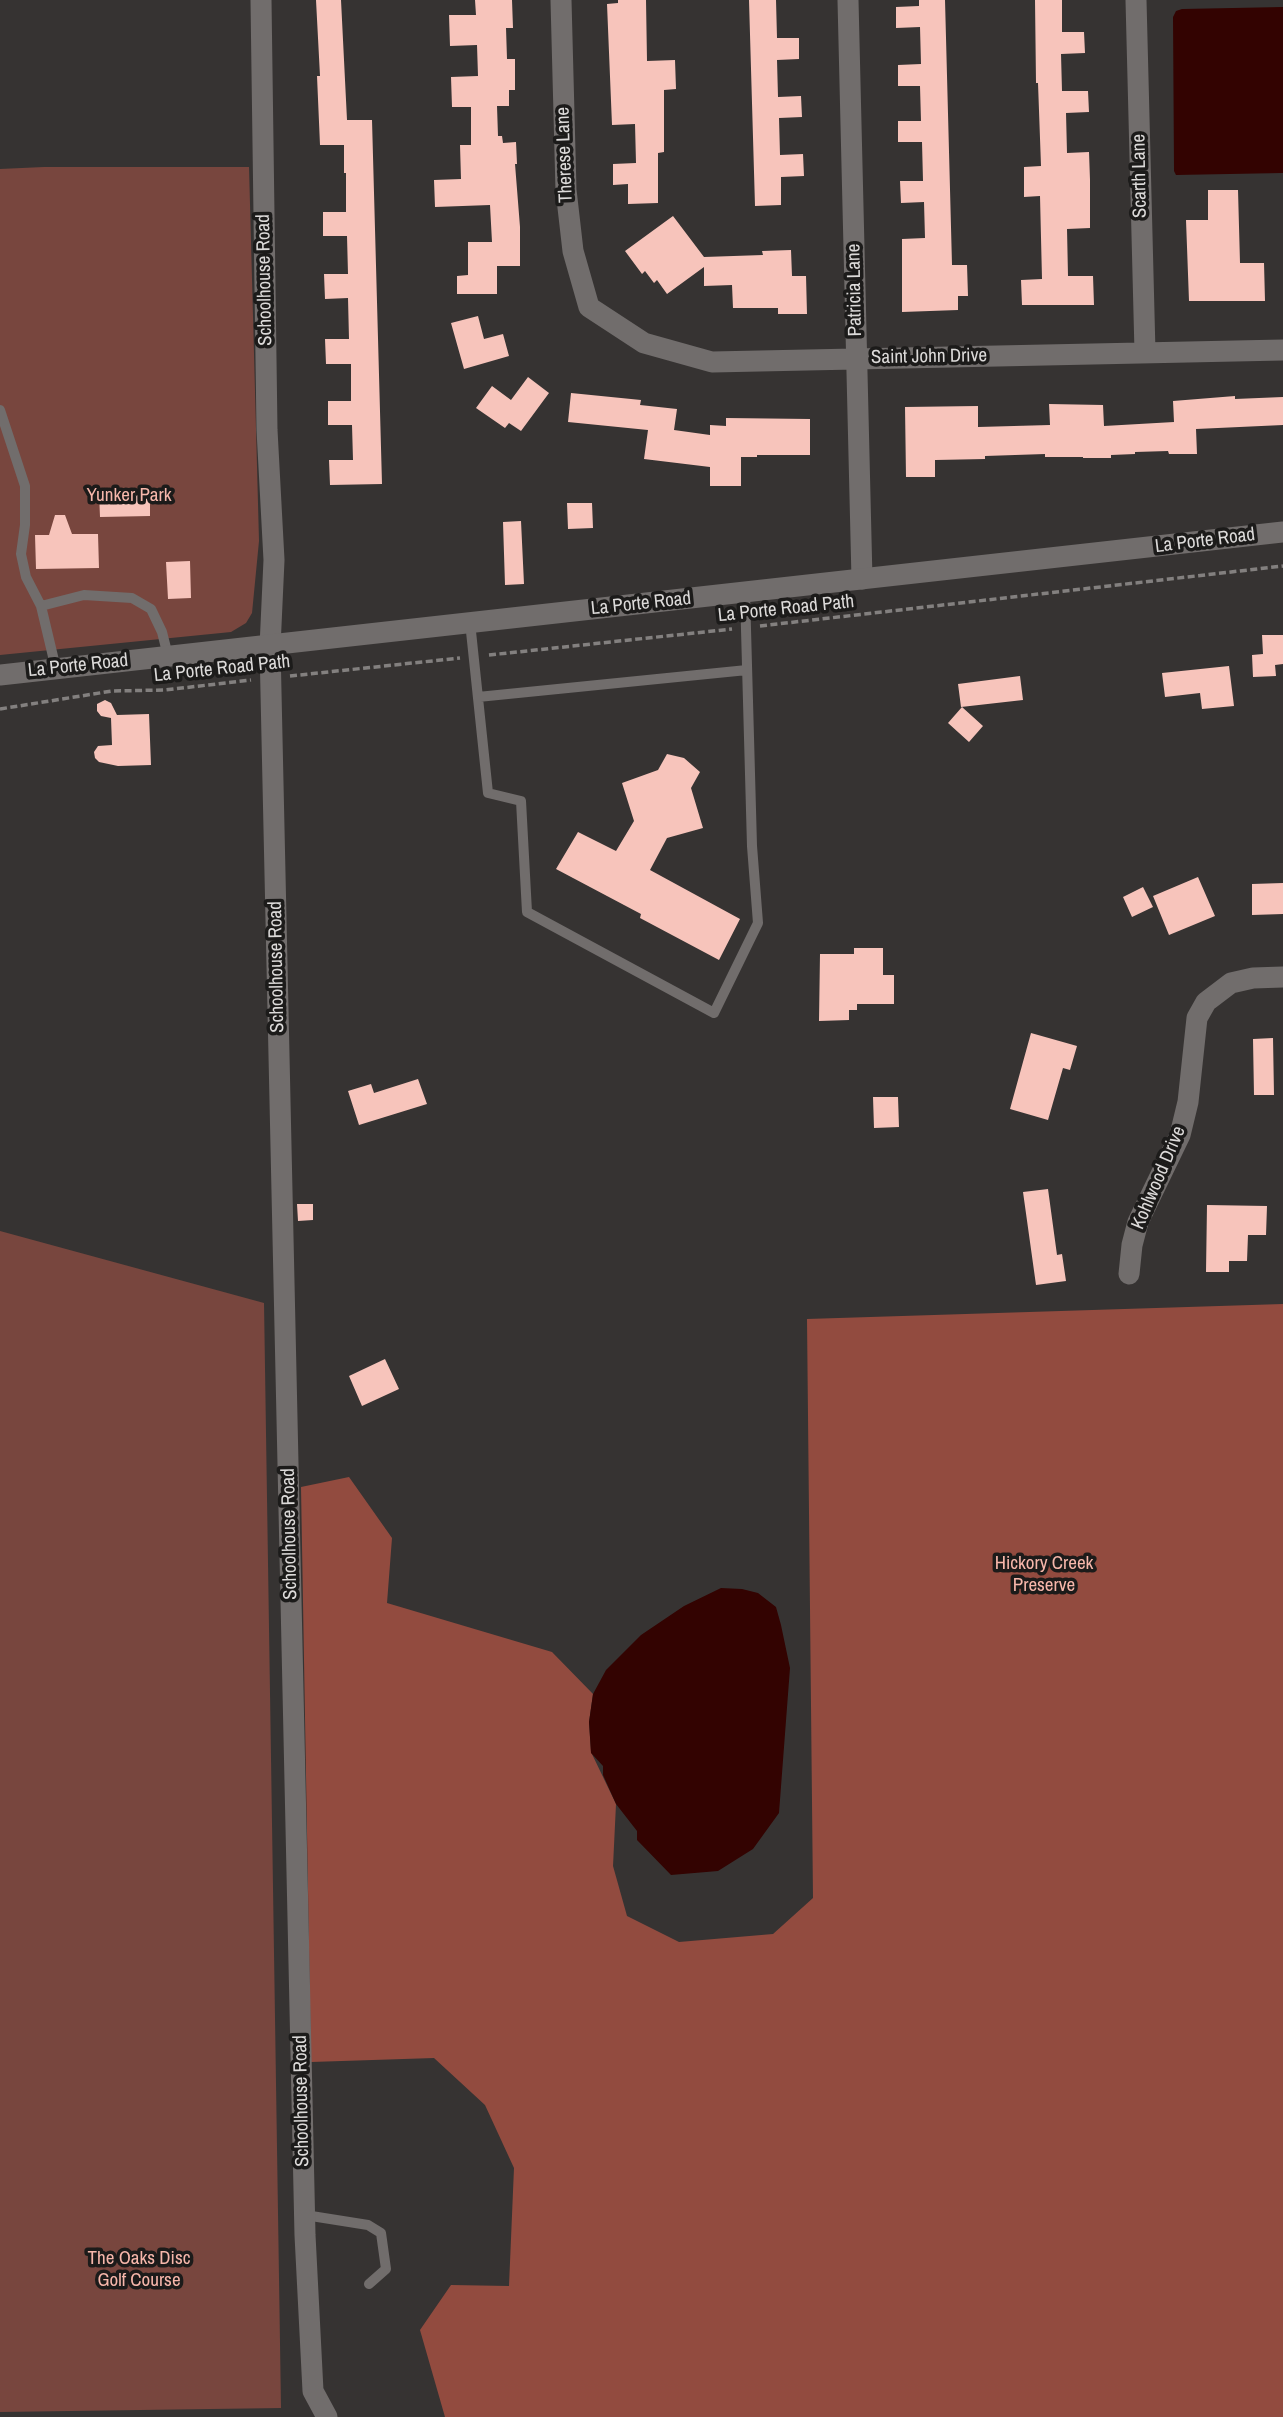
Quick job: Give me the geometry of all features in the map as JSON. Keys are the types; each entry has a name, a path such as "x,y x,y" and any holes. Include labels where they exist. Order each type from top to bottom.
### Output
{"street":[{"name":"Schoolhouse Road","path":"261,0 267,430 274,560 270,647 305,2215 313,2391 327,2417"},
{"name":"Therese Lane","path":"561,0 567,212 573,251 589,307"},
{"name":"Patricia Lane","path":"848,0 862,579"},
{"name":"Scarth Lane","path":"1136,0 1145,352"},
{"name":"Saint John Drive","path":"589,307 644,343 712,362 1283,350"},
{"name":"La Porte Road","path":"0,675 1283,532"},
{"name":"Kohlwood Drive","path":"1129,1274 1138,1222 1180,1135 1188,1102 1197,1018 1206,1002 1231,983 1253,978 1283,977"}],"lane":[{"path":"0,410 25,486 26,525 21,554 26,577 41,606 56,668"},
{"path":"470,622 488,793 521,801 527,912 714,1013 758,923 752,846 745,593"},
{"path":"41,606 84,595 132,598 152,609 168,656"},
{"path":"478,697 747,670"},
{"path":"305,2215 368,2225 381,2233 386,2269 369,2284"}],"path":[{"name":"La Porte Road Path","path":"0,709 111,691 166,690 1283,566"}],"green space":[{"name":"Yunker Park","path":"249,167 259,541 252,613 246,623 231,632 0,655 0,169"},
{"name":"The Oaks Disc Golf Course","path":"0,1231 264,1303 281,2408 0,2412"},
{"name":"Hickory Creek Preserve","path":"1283,1304 1283,2417 445,2417 420,2330 451,2285 509,2286 514,2168 485,2105 434,2058 311,2062 301,1487 349,1477 392,1538 387,1603 552,1652 593,1694 589,1722 591,1752 616,1804 613,1866 627,1916 679,1942 773,1934 813,1898 807,1319"}],"shaded area":[{"path":"1283,7 1283,173 1176,175 1173,17 1176,11"},
{"path":"721,1588 758,1593 776,1607 781,1625 790,1668 779,1813 753,1849 718,1871 671,1875 637,1840 637,1831 616,1804 603,1775 603,1766 591,1753 589,1722 593,1694 606,1670 641,1635 684,1606"}],"building":[{"path":"316,0 341,0 347,120 372,120 382,484 330,485 329,460 353,460 352,425 328,425 328,401 351,401 351,364 326,364 325,339 349,339 348,298 325,299 324,274 348,274 347,236 323,236 323,212 346,212 346,173 344,145 320,145"},
{"path":"475,0 512,0 513,28 506,28 507,59 515,59 515,90 509,90 509,106 497,106 498,136 502,136 503,143 516,142 520,266 497,266 497,294 457,294 457,276 468,275 468,242 492,242 490,205 435,207 434,180 461,179 460,145 471,145 471,107 452,107 451,77 478,76 477,45 450,46 449,15 476,15"},
{"path":"618,0 646,0 647,61 675,60 676,89 664,90 664,152 658,153 658,203 628,204 628,184 613,185 613,164 636,163 635,124 612,125 607,4 618,3"},
{"path":"749,0 776,0 777,38 799,38 799,59 777,60 778,97 801,96 802,117 779,118 780,155 803,154 804,176 781,177 781,205 755,206"},
{"path":"919,0 945,0 952,265 967,265 968,296 958,296 958,310 902,312 902,239 925,238 924,202 901,203 900,181 923,181 922,142 898,142 898,121 921,121 920,86 898,86 898,65 921,64 920,27 896,28 896,7 919,6"},
{"path":"1035,0 1062,0 1062,32 1084,32 1085,53 1061,54 1062,91 1088,91 1089,112 1066,113 1067,153 1089,152 1090,180 1090,228 1067,229 1068,276 1093,276 1094,305 1022,305 1021,280 1042,279 1040,196 1024,197 1024,167 1041,166"},
{"path":"1208,190 1238,190 1240,263 1264,263 1265,301 1189,301 1186,220 1208,220"},
{"path":"673,216 704,257 763,255 762,251 791,250 792,276 806,276 807,314 778,314 778,308 733,308 732,285 704,286 704,267 667,294 657,280 654,283 645,271 642,274 625,251"},
{"path":"478,316 484,339 503,334 509,356 464,369 451,323"},
{"path":"528,377 549,393 521,431 509,423 505,428 476,408 492,386 511,400"},
{"path":"571,393 641,400 640,405 677,409 674,430 710,435 710,425 726,426 726,418 810,419 810,455 741,457 741,486 710,486 710,467 644,459 648,430 568,422"},
{"path":"1235,396 1235,399 1283,397 1283,425 1196,429 1197,454 1169,454 1168,451 1135,452 1111,455 1111,458 1045,457 1045,454 985,456 985,459 935,460 935,477 906,477 905,407 978,406 978,427 1050,425 1049,404 1103,405 1104,426 1174,422 1173,401"},
{"path":"150,492 150,516 100,517 99,493"},
{"path":"567,503 592,503 593,528 568,529"},
{"path":"55,515 65,515 72,534 98,534 99,568 36,569 35,535 49,535"},
{"path":"521,521 524,584 505,585 503,522"},
{"path":"190,561 191,598 168,599 166,562"},
{"path":"1262,635 1283,635 1283,664 1275,665 1276,676 1253,677 1252,655 1263,654"},
{"path":"1229,666 1234,706 1202,709 1200,693 1165,697 1162,673"},
{"path":"1020,676 1023,700 961,707 958,684"},
{"path":"105,700 111,703 117,715 149,714 151,765 118,766 99,762 95,758 94,752 98,746 112,745 111,718 101,716 97,711 97,704"},
{"path":"962,707 983,726 969,742 948,723"},
{"path":"667,754 684,758 700,772 691,788 703,828 667,838 650,870 740,919 719,960 640,918 641,914 556,869 578,832 616,851 634,821 622,783 658,770"},
{"path":"1198,877 1215,916 1169,935 1153,896"},
{"path":"1283,883 1283,914 1252,915 1252,884"},
{"path":"1143,887 1153,907 1132,917 1123,897"},
{"path":"854,948 883,948 883,975 894,975 894,1004 857,1004 857,1010 849,1010 849,1020 819,1021 820,954 854,954"},
{"path":"1031,1033 1077,1046 1070,1070 1063,1068 1048,1120 1010,1109"},
{"path":"1273,1038 1274,1095 1254,1095 1253,1039"},
{"path":"418,1079 427,1104 359,1125 348,1091 371,1084 374,1093"},
{"path":"873,1097 898,1097 899,1127 874,1128"},
{"path":"1048,1189 1057,1255 1062,1254 1066,1281 1036,1285 1023,1192"},
{"path":"297,1204 313,1204 313,1220 298,1221"},
{"path":"1207,1205 1267,1206 1266,1235 1248,1235 1247,1261 1229,1261 1229,1272 1206,1272"},
{"path":"385,1359 399,1389 362,1406 349,1376"}]}
